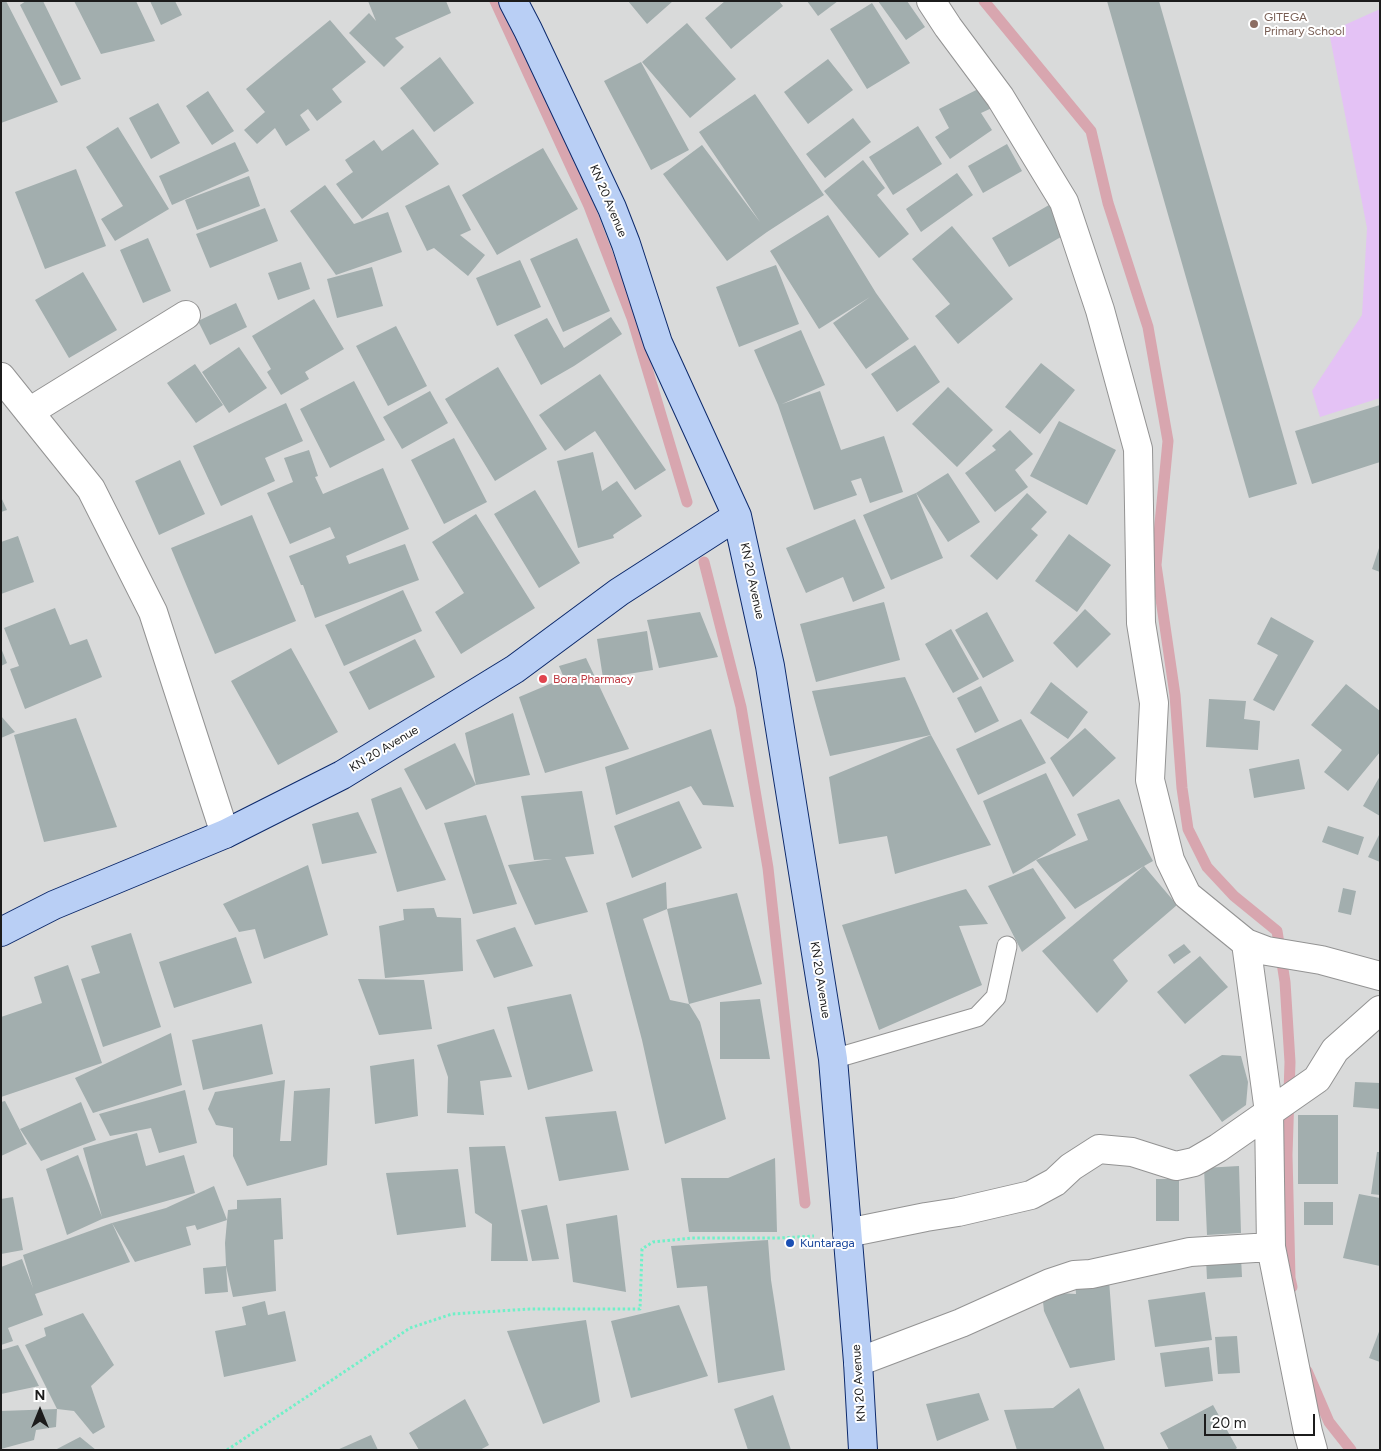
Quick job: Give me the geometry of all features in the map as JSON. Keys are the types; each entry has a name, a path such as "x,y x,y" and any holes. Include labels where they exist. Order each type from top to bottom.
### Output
{"main road":[{"name":"KN 20 Avenue","path":"513,1 612,208 626,244 658,343 738,516 770,666 833,1059 858,1362 863,1450"},
{"name":"KN 20 Avenue","path":"1,932 54,905 225,834 342,775 515,670 619,592 738,516"}],"street":[{"path":"931,1 1000,97 1064,202 1100,310 1138,449 1141,623 1154,703 1150,780 1170,860 1187,895 1257,947 1321,960 1380,976"},
{"path":"30,412 186,314"},
{"path":"1,377 91,489 153,612 225,834"},
{"path":"1257,947 1274,1109 1271,1247 1313,1450"},
{"path":"847,1233 958,1212 1031,1195 1055,1182 1071,1167 1099,1149 1132,1152 1176,1166 1194,1162 1218,1148 1317,1079 1335,1050 1380,1010"},
{"path":"858,1362 961,1323 1050,1283 1074,1275 1091,1274 1190,1252 1271,1247"}],"lane":[{"path":"833,1059 977,1017 996,997 1007,946"}],"path":[{"path":"227,1450 410,1328 452,1314 530,1309 640,1309 642,1249 653,1242 692,1238 780,1238 847,1233"}],"shaded area":[{"path":"1,1 1380,1 1380,1450 1,1450"},
{"path":"1380,9 1380,398 1320,417 1312,391 1362,315 1367,228 1329,32"}],"building":[{"path":"1,1 6,1 58,102 1,123"},
{"path":"26,1 43,1 81,79 61,86 20,5"},
{"path":"74,1 136,1 155,41 101,54"},
{"path":"150,1 175,1 182,15 161,25"},
{"path":"368,1 446,1 451,13 395,38 404,47 384,67 349,33 369,13 376,21"},
{"path":"628,1 673,1 647,24"},
{"path":"725,1 779,1 783,6 731,49 705,18"},
{"path":"807,1 838,1 818,16"},
{"path":"878,1 907,1 925,27 906,40"},
{"path":"1107,1 1159,1 1297,484 1249,498"},
{"path":"872,3 910,63 867,89 830,29"},
{"path":"330,20 366,62 332,89 342,102 317,121 308,109 300,115 310,130 286,146 275,128 257,144 244,130 265,112 246,89"},
{"path":"687,23 736,79 690,118 642,62"},
{"path":"440,57 474,103 434,132 400,88"},
{"path":"828,59 853,90 808,124 784,92"},
{"path":"641,62 689,150 651,170 604,81"},
{"path":"984,86 994,107 981,113 992,130 950,159 935,137 949,128 939,109"},
{"path":"208,91 234,131 212,145 186,106"},
{"path":"755,94 824,195 727,261 663,174 702,145 760,222 699,132"},
{"path":"158,103 180,143 151,159 129,118"},
{"path":"853,118 871,142 825,178 806,154"},
{"path":"918,126 942,164 893,195 869,157"},
{"path":"118,127 169,209 115,241 101,219 123,206 86,147"},
{"path":"413,129 439,164 362,219 336,184 353,172 345,160 374,140 382,151"},
{"path":"235,142 249,171 172,205 159,176"},
{"path":"1007,144 1022,171 983,193 968,166"},
{"path":"543,148 578,209 497,255 462,195"},
{"path":"863,160 885,188 877,195 909,234 879,258 824,191"},
{"path":"76,169 106,246 45,269 15,192"},
{"path":"957,173 973,195 921,232 906,209"},
{"path":"249,176 260,206 197,230 185,200"},
{"path":"325,185 354,224 388,212 402,252 336,275 290,211"},
{"path":"449,185 471,230 460,235 485,255 468,276 434,248 427,251 405,206"},
{"path":"1049,205 1066,234 1009,267 992,238"},
{"path":"265,208 278,241 210,268 196,234"},
{"path":"828,215 876,293 909,339 866,369 833,323 870,297 819,329 770,251"},
{"path":"952,226 1013,299 958,344 935,316 950,304 912,259"},
{"path":"148,238 171,291 143,303 120,250"},
{"path":"577,238 610,311 563,332 530,259"},
{"path":"520,260 541,307 497,326 476,278"},
{"path":"301,262 310,289 278,300 268,273"},
{"path":"776,265 799,324 739,347 716,287"},
{"path":"372,267 383,306 337,318 327,279"},
{"path":"83,272 117,330 69,358 35,300"},
{"path":"314,299 344,349 305,372 309,379 281,395 267,372 271,369 252,336"},
{"path":"236,303 247,327 210,345 198,321"},
{"path":"611,317 622,334 574,366 541,385 514,335 547,318 564,348"},
{"path":"396,326 427,386 388,406 356,346"},
{"path":"801,330 825,385 782,404 820,391 841,450 884,436 903,492 870,503 861,478 851,481 857,495 814,510 778,405 754,350"},
{"path":"915,345 940,382 897,412 871,374"},
{"path":"239,347 267,388 229,413 202,372"},
{"path":"1041,363 1075,390 1040,434 1005,407"},
{"path":"195,364 223,405 196,423 167,383"},
{"path":"498,367 547,449 495,481 445,399"},
{"path":"600,374 666,470 635,490 595,431 565,451 539,415"},
{"path":"354,381 385,440 330,468 300,409"},
{"path":"948,387 993,430 957,467 912,424"},
{"path":"430,391 448,423 402,449 383,417"},
{"path":"286,403 303,441 265,458 275,481 221,506 193,446"},
{"path":"1380,405 1380,462 1312,484 1295,431"},
{"path":"1059,421 1116,450 1087,505 1030,476"},
{"path":"1010,430 1033,454 1015,470 1028,487 995,512 965,473 996,450 992,446"},
{"path":"454,438 487,502 444,524 411,460"},
{"path":"309,450 318,476 315,477 323,494 383,468 409,529 346,556 349,564 405,544 419,580 315,618 303,585 301,585 289,556 335,538 330,527 290,544 267,493 293,482 284,458"},
{"path":"593,452 602,491 617,481 642,516 613,535 614,538 578,548 557,461"},
{"path":"180,460 205,514 159,535 135,481"},
{"path":"948,473 980,522 948,542 916,493"},
{"path":"535,490 580,563 539,588 494,514"},
{"path":"916,493 943,558 891,580 863,515"},
{"path":"1027,493 1047,512 1031,529 1038,535 997,580 970,556"},
{"path":"1,497 7,510 1,512"},
{"path":"476,514 535,608 461,654 435,612 464,593 432,542"},
{"path":"252,515 296,621 215,654 171,548"},
{"path":"855,519 885,588 853,602 843,577 806,593 786,548"},
{"path":"1069,534 1111,565 1077,612 1035,581"},
{"path":"18,536 34,582 1,594 1,542"},
{"path":"1380,545 1380,572 1372,569"},
{"path":"403,590 422,631 344,666 325,625"},
{"path":"884,602 900,660 816,682 800,624"},
{"path":"55,608 70,645 87,639 102,677 25,709 10,669 19,666 4,628"},
{"path":"1085,609 1111,634 1077,668 1053,643"},
{"path":"700,612 718,657 659,668 647,620"},
{"path":"987,612 1014,661 983,678 955,630"},
{"path":"1271,617 1314,641 1274,711 1253,700 1278,655 1257,644"},
{"path":"951,629 979,679 953,693 925,644"},
{"path":"647,631 653,670 603,678 597,639"},
{"path":"415,639 435,677 369,710 349,672"},
{"path":"1,648 7,663 1,666"},
{"path":"291,648 338,732 278,765 231,681"},
{"path":"586,658 629,749 545,773 519,697 564,678 559,666"},
{"path":"905,677 931,735 830,756 812,691"},
{"path":"1051,682 1088,712 1068,739 1030,713"},
{"path":"1346,684 1380,711 1380,752 1348,791 1324,772 1342,750 1311,725"},
{"path":"981,686 999,721 975,733 957,698"},
{"path":"1209,699 1246,701 1244,719 1260,721 1258,750 1206,747"},
{"path":"513,713 530,775 476,785 465,733"},
{"path":"1,716 15,732 1,738"},
{"path":"76,718 117,827 44,842 14,735"},
{"path":"1021,719 1046,763 978,795 956,749"},
{"path":"1085,728 1116,758 1073,797 1050,758"},
{"path":"711,729 734,807 703,805 691,786 616,815 605,767"},
{"path":"931,735 991,845 895,874 887,836 839,844 829,777"},
{"path":"455,743 476,785 426,810 404,769"},
{"path":"1299,759 1305,789 1254,798 1249,769"},
{"path":"1046,773 1076,835 1013,874 983,801"},
{"path":"1380,776 1380,816 1363,806"},
{"path":"401,787 446,880 397,892 371,799"},
{"path":"582,791 594,854 565,857 588,912 535,925 508,865 552,859 534,860 521,796"},
{"path":"1119,799 1153,861 1075,909 1036,860 1088,840 1077,814"},
{"path":"679,801 702,848 632,878 614,826"},
{"path":"358,812 377,853 322,864 312,824"},
{"path":"486,815 517,904 473,914 444,823"},
{"path":"1328,826 1364,837 1358,855 1322,842"},
{"path":"1380,833 1380,862 1368,857"},
{"path":"308,865 328,935 264,959 255,929 239,932 223,904"},
{"path":"1144,866 1177,905 1113,960 1128,981 1097,1013 1042,951"},
{"path":"1033,868 1066,918 1022,952 988,886"},
{"path":"666,882 667,909 643,919 670,1000 689,1004 700,1022 726,1119 665,1144 642,1040 606,903"},
{"path":"1343,888 1356,891 1351,915 1338,912"},
{"path":"966,889 988,924 959,926 982,985 879,1030 842,925"},
{"path":"737,893 762,984 689,1004 667,909"},
{"path":"434,908 437,917 461,918 463,971 385,978 379,926 404,920 403,909"},
{"path":"515,927 533,966 494,978 476,940"},
{"path":"131,933 161,1027 103,1047 81,979 100,973 91,946"},
{"path":"236,937 252,983 174,1008 159,962"},
{"path":"1184,944 1191,952 1174,964 1168,955"},
{"path":"1200,956 1228,987 1185,1024 1157,992"},
{"path":"68,965 102,1063 1,1097 1,1017 42,1003 34,977"},
{"path":"358,979 424,980 432,1029 379,1035"},
{"path":"571,994 593,1071 528,1090 507,1007"},
{"path":"760,999 770,1059 720,1059 720,1002"},
{"path":"262,1024 273,1074 203,1090 192,1040"},
{"path":"494,1029 512,1077 480,1081 484,1115 447,1113 448,1077 437,1045"},
{"path":"171,1033 182,1085 93,1113 75,1078"},
{"path":"1222,1055 1241,1056 1248,1082 1246,1105 1222,1122 1189,1075"},
{"path":"414,1059 418,1116 375,1124 370,1066"},
{"path":"285,1080 280,1141 291,1141 294,1091 330,1088 327,1165 247,1186 233,1156 233,1128 216,1125 208,1109 215,1092"},
{"path":"1355,1082 1380,1083 1380,1109 1353,1107"},
{"path":"185,1090 197,1143 159,1153 151,1128 110,1136 99,1114"},
{"path":"5,1101 27,1144 1,1156 1,1102"},
{"path":"81,1102 96,1140 41,1161 20,1129"},
{"path":"616,1111 629,1170 559,1181 545,1117"},
{"path":"1298,1115 1338,1115 1338,1184 1298,1184"},
{"path":"137,1133 146,1166 184,1155 195,1193 102,1219 67,1235 46,1169 78,1155 102,1217 83,1148"},
{"path":"505,1146 528,1261 491,1261 492,1224 475,1213 469,1147"},
{"path":"1377,1152 1380,1152 1380,1195 1371,1194"},
{"path":"775,1158 777,1232 689,1232 681,1178 728,1178"},
{"path":"1239,1166 1241,1233 1207,1235 1204,1168"},
{"path":"458,1169 466,1227 397,1235 386,1173"},
{"path":"1156,1179 1179,1179 1179,1221 1156,1221"},
{"path":"214,1186 227,1220 197,1230 195,1225 186,1227 191,1245 135,1262 112,1223 166,1208"},
{"path":"1359,1194 1380,1198 1380,1266 1343,1258"},
{"path":"13,1197 23,1250 1,1254 1,1199"},
{"path":"281,1198 283,1239 274,1240 276,1291 233,1297 226,1266 225,1243 228,1210 237,1209 237,1200"},
{"path":"1304,1202 1333,1202 1333,1225 1304,1225"},
{"path":"547,1205 559,1259 532,1261 521,1210"},
{"path":"617,1215 626,1292 573,1282 566,1224"},
{"path":"112,1223 130,1262 35,1294 43,1315 8,1328 13,1341 1,1345 1,1267 22,1259 33,1288 23,1255"},
{"path":"768,1240 771,1280 785,1370 718,1383 707,1286 677,1288 671,1246"},
{"path":"1241,1257 1242,1277 1207,1279 1206,1259"},
{"path":"226,1266 228,1292 205,1294 203,1268"},
{"path":"1075,1280 1109,1280 1115,1360 1070,1368 1044,1311 1042,1292 1076,1294"},
{"path":"1205,1292 1212,1340 1155,1347 1148,1300"},
{"path":"265,1301 268,1315 285,1311 296,1361 224,1377 215,1331 246,1325 242,1307"},
{"path":"679,1305 708,1376 631,1398 611,1321"},
{"path":"83,1313 114,1365 91,1386 105,1427 93,1434 74,1411 57,1409 25,1345 46,1336 44,1328"},
{"path":"586,1320 600,1402 543,1424 507,1331"},
{"path":"1380,1329 1380,1362 1369,1358"},
{"path":"1237,1336 1240,1373 1218,1374 1215,1337"},
{"path":"18,1345 39,1386 1,1394 1,1350"},
{"path":"1209,1347 1213,1381 1165,1387 1160,1353"},
{"path":"1079,1388 1105,1450 1017,1450 1004,1410 1053,1408"},
{"path":"979,1393 989,1420 937,1441 926,1404"},
{"path":"773,1395 791,1450 748,1450 734,1409"},
{"path":"465,1399 489,1445 480,1450 419,1450 409,1433"},
{"path":"1213,1405 1237,1448 1234,1450 1169,1450 1160,1433"},
{"path":"57,1409 56,1427 36,1430 34,1440 1,1449 1,1411"},
{"path":"371,1435 378,1450 337,1450"},
{"path":"80,1437 96,1450 55,1450"}],"waterway":[{"path":"495,1 589,206 632,318 687,502"},
{"path":"984,1 1091,131 1108,203 1148,327 1168,441 1156,565 1175,695 1182,788 1188,829 1207,867 1234,896 1277,931 1285,982 1290,1062 1287,1155 1290,1278 1292,1287"},
{"path":"704,562 741,707 768,868 805,1203"},
{"path":"1307,1371 1329,1422 1351,1450"}],"place":[{"name":"GITEGA Primary School","path":"1254,24"},
{"name":"Bora Pharmacy","path":"543,679"},
{"name":"Kuntaraga","path":"790,1243"}]}
